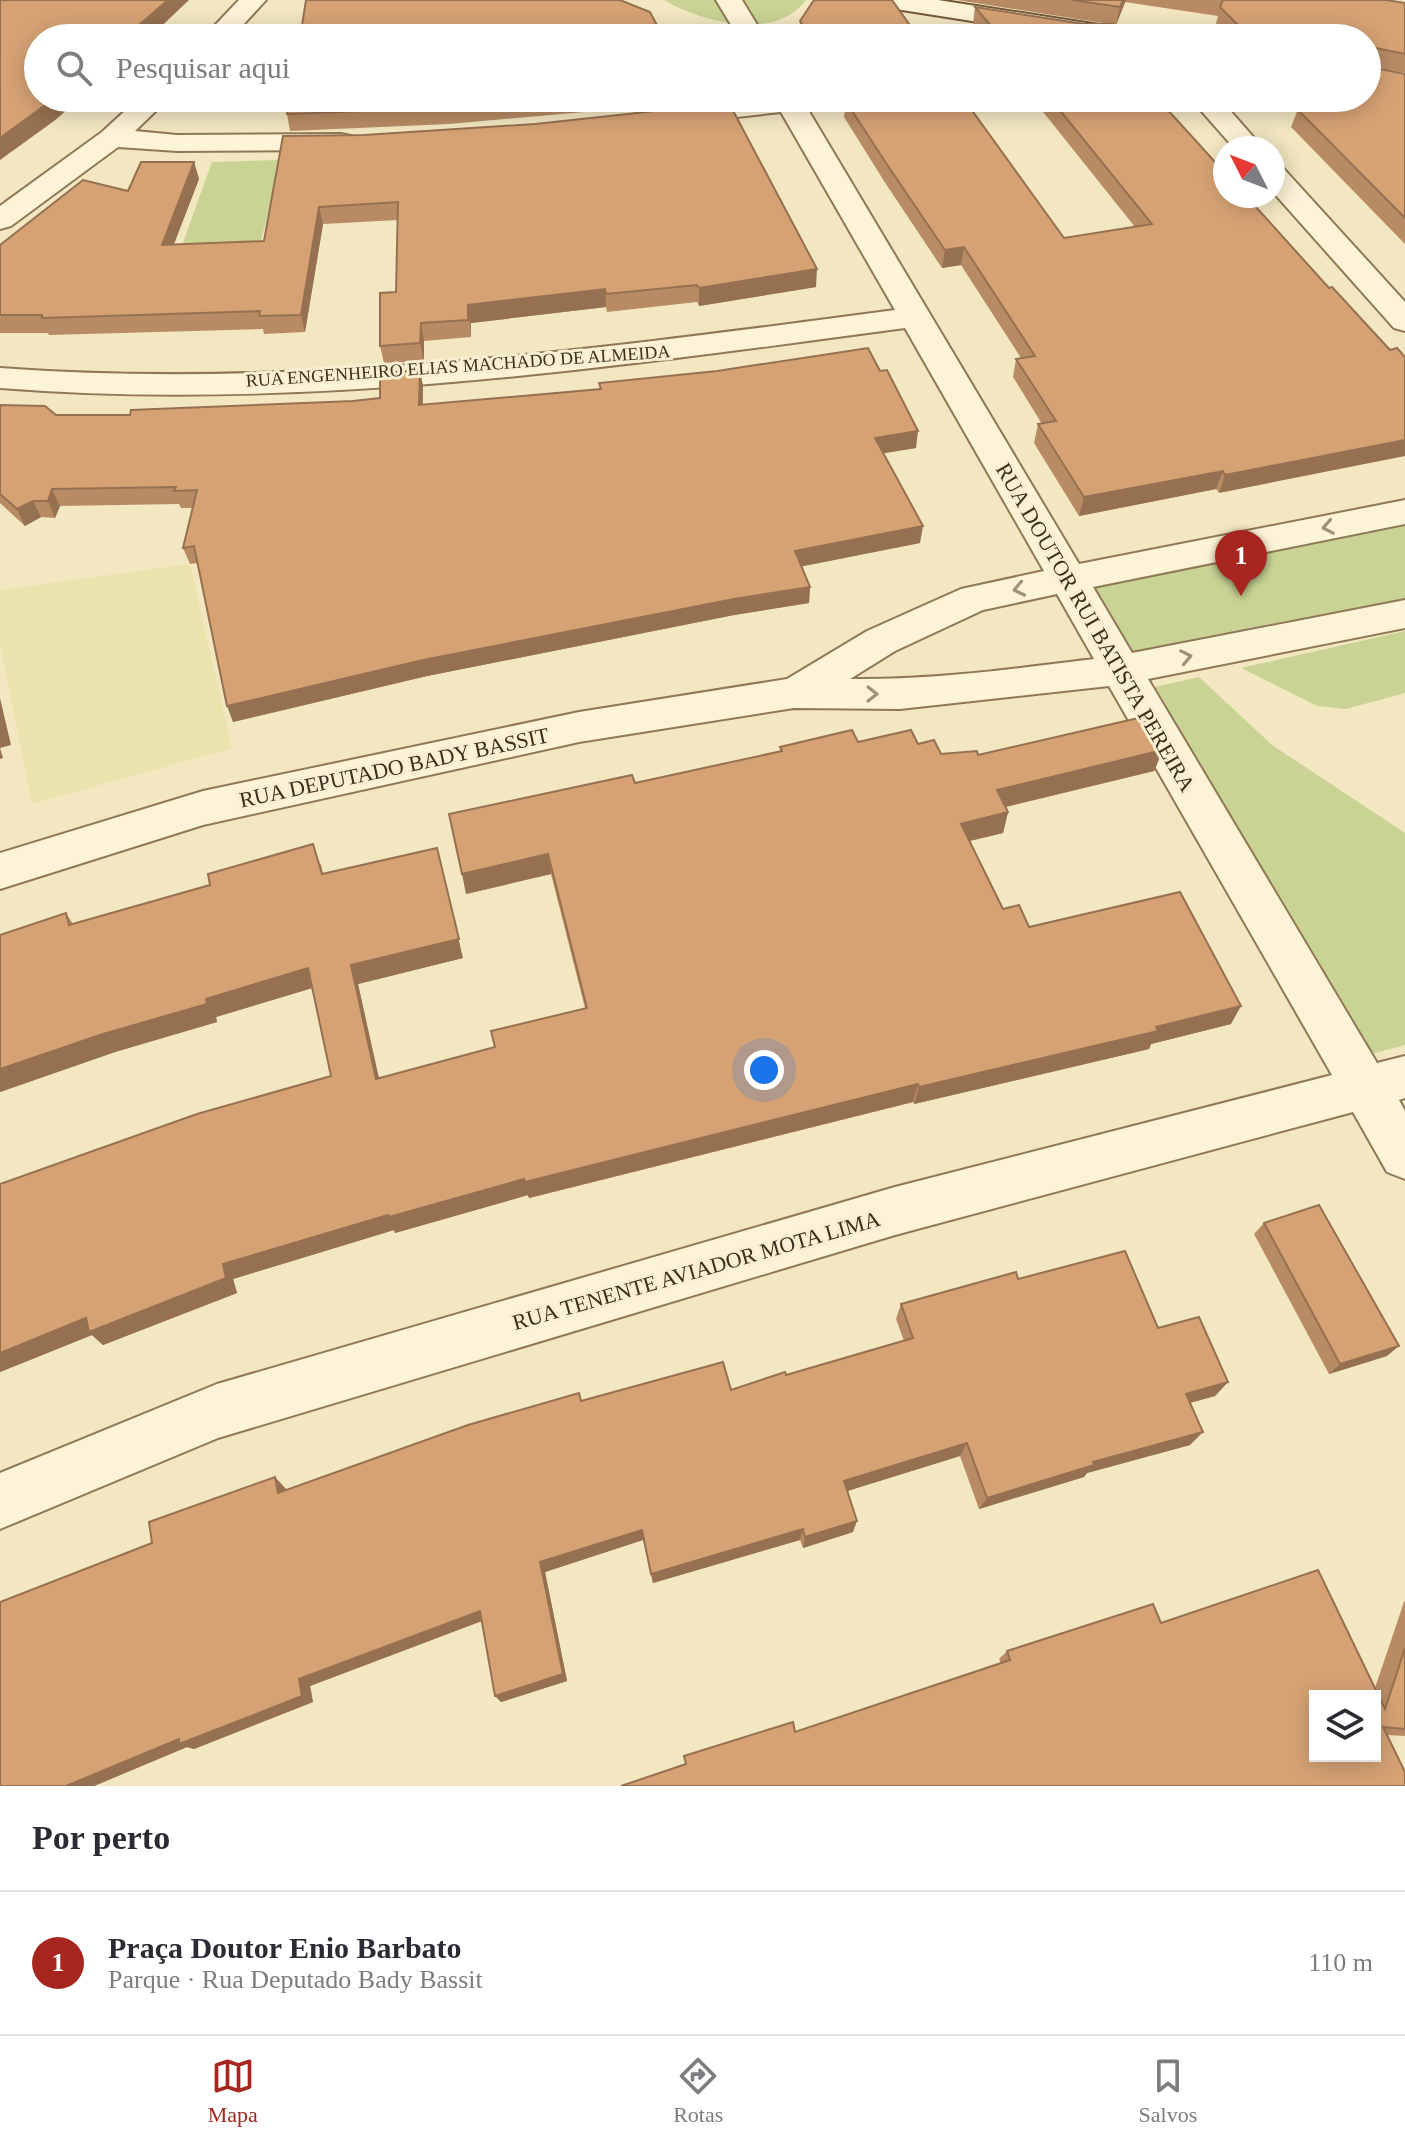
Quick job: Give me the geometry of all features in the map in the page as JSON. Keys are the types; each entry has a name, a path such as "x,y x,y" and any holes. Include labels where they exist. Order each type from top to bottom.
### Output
{"street":[{"path":"230,24 253,0"},
{"path":"729,0 744,24"},
{"path":"889,0 1042,24"},
{"path":"0,220 112,138 140,112"},
{"path":"639,120 699,112"},
{"name":"RUA DOUTOR RUI BATISTA PEREIRA","path":"795,112 1121,670 1385,1082 1405,1156"},
{"path":"1217,112 1238,136"},
{"path":"112,138 177,143 366,141"},
{"path":"1285,187 1405,321"},
{"name":"RUA ENGENHEIRO ELIAS MACHADO DE ALMEIDA","path":"0,378 117,385 287,382 680,349 915,317"},
{"name":"RUA DEPUTADO BADY BASSIT","path":"794,693 931,616 974,598 1405,512"},
{"name":"RUA DEPUTADO BADY BASSIT","path":"0,871 218,805 579,727 794,693 900,694 961,690 1121,670 1405,614"},
{"name":"RUA TENENTE AVIADOR MOTA LIMA","path":"0,1501 232,1406 895,1211 1385,1082"}],"shaded area":[{"path":"190,564 232,748 32,804 0,644 0,590"}],"green space":[{"path":"664,0 806,0 793,13 776,21 738,24 698,15"},
{"path":"281,160 259,249 180,251 212,162"},
{"path":"1405,512 1405,614 1121,670 1067,579"},
{"path":"1405,631 1405,693 1346,709 1317,706 1241,668"},
{"path":"1199,677 1272,745 1405,833 1405,1045 1371,1054 1146,689"}],"building":[{"path":"0,0 168,0 140,24 24,24 24,112 36,112 0,138"},
{"path":"306,0 620,0 650,12 656,24 302,24"},
{"path":"814,0 892,0 909,24 802,24 800,21"},
{"path":"1072,0 1123,0 1120,7"},
{"path":"1223,0 1386,0 1405,3 1405,54 1381,49 1381,24 1237,24 1220,7"},
{"path":"975,7 1084,24 989,24"},
{"path":"1381,69 1405,74 1405,218 1300,112 1381,112"},
{"path":"287,112 340,112 287,114"},
{"path":"646,112 734,112 817,269 699,288 697,285 606,294 605,289 468,305 468,320 421,323 420,343 380,346 380,293 396,292 398,202 319,207 301,315 259,316 260,311 42,318 42,315 0,315 0,245 83,180 128,191 141,162 194,162 162,245 264,241 283,136 364,135 535,124"},
{"path":"853,112 973,112 1064,238 1152,224 1061,112 1170,112 1213,160 1213,208 1257,208 1390,350 1397,348 1405,357 1405,440 1225,475 1223,471 1084,497 1038,424 1056,421 1016,359 1035,356 964,247 945,250"},
{"path":"868,348 880,371 887,370 918,431 875,438 923,526 795,551 810,587 423,660 227,706 194,546 183,548 197,490 174,491 176,487 52,489 48,501 33,501 17,509 0,494 0,405 45,406 56,415 130,415 131,410 353,401 380,398 380,373 420,370 419,405 601,389 599,383 717,371"},
{"path":"1143,717 1163,750 997,790 1008,812 961,824 1003,909 1019,905 1029,927 1180,892 1241,1006 1156,1027 1158,1031 919,1087 918,1084 388,1215 223,1264 226,1278 89,1332 86,1318 0,1353 0,1184 197,1114 331,1076 308,968 206,999 207,1004 103,1034 0,1069 0,935 66,913 69,925 210,885 208,874 313,844 322,874 437,848 459,939 351,965 376,1079 495,1047 491,1031 587,1008 548,854 462,874 449,814 632,775 635,783 782,751 780,747 852,730 858,742 911,730 918,744 934,740 941,754 977,751 978,755"},
{"path":"1319,1205 1399,1346 1340,1364 1264,1223"},
{"path":"1125,1251 1158,1328 1199,1317 1228,1382 1186,1394 1203,1432 1093,1462 1094,1465 987,1498 967,1443 844,1481 857,1521 805,1537 803,1529 651,1574 642,1530 540,1562 563,1674 495,1696 480,1611 299,1679 302,1696 179,1744 179,1739 66,1786 0,1786 0,1602 152,1543 149,1522 275,1477 278,1493 468,1425 579,1393 581,1401 723,1362 731,1390 785,1372 786,1375 913,1338 901,1304 1016,1272 1018,1279"},
{"path":"1318,1570 1376,1690 1309,1690 1309,1762 1381,1762 1381,1701 1385,1709 1405,1648 1405,1729 1383,1727 1405,1772 1405,1786 621,1786 686,1764 684,1756 793,1722 795,1732 1010,1660 1007,1651 1153,1604 1161,1623"}],"place":[{"name":"Praça Doutor Enio Barbato","path":"1241,596"}]}
